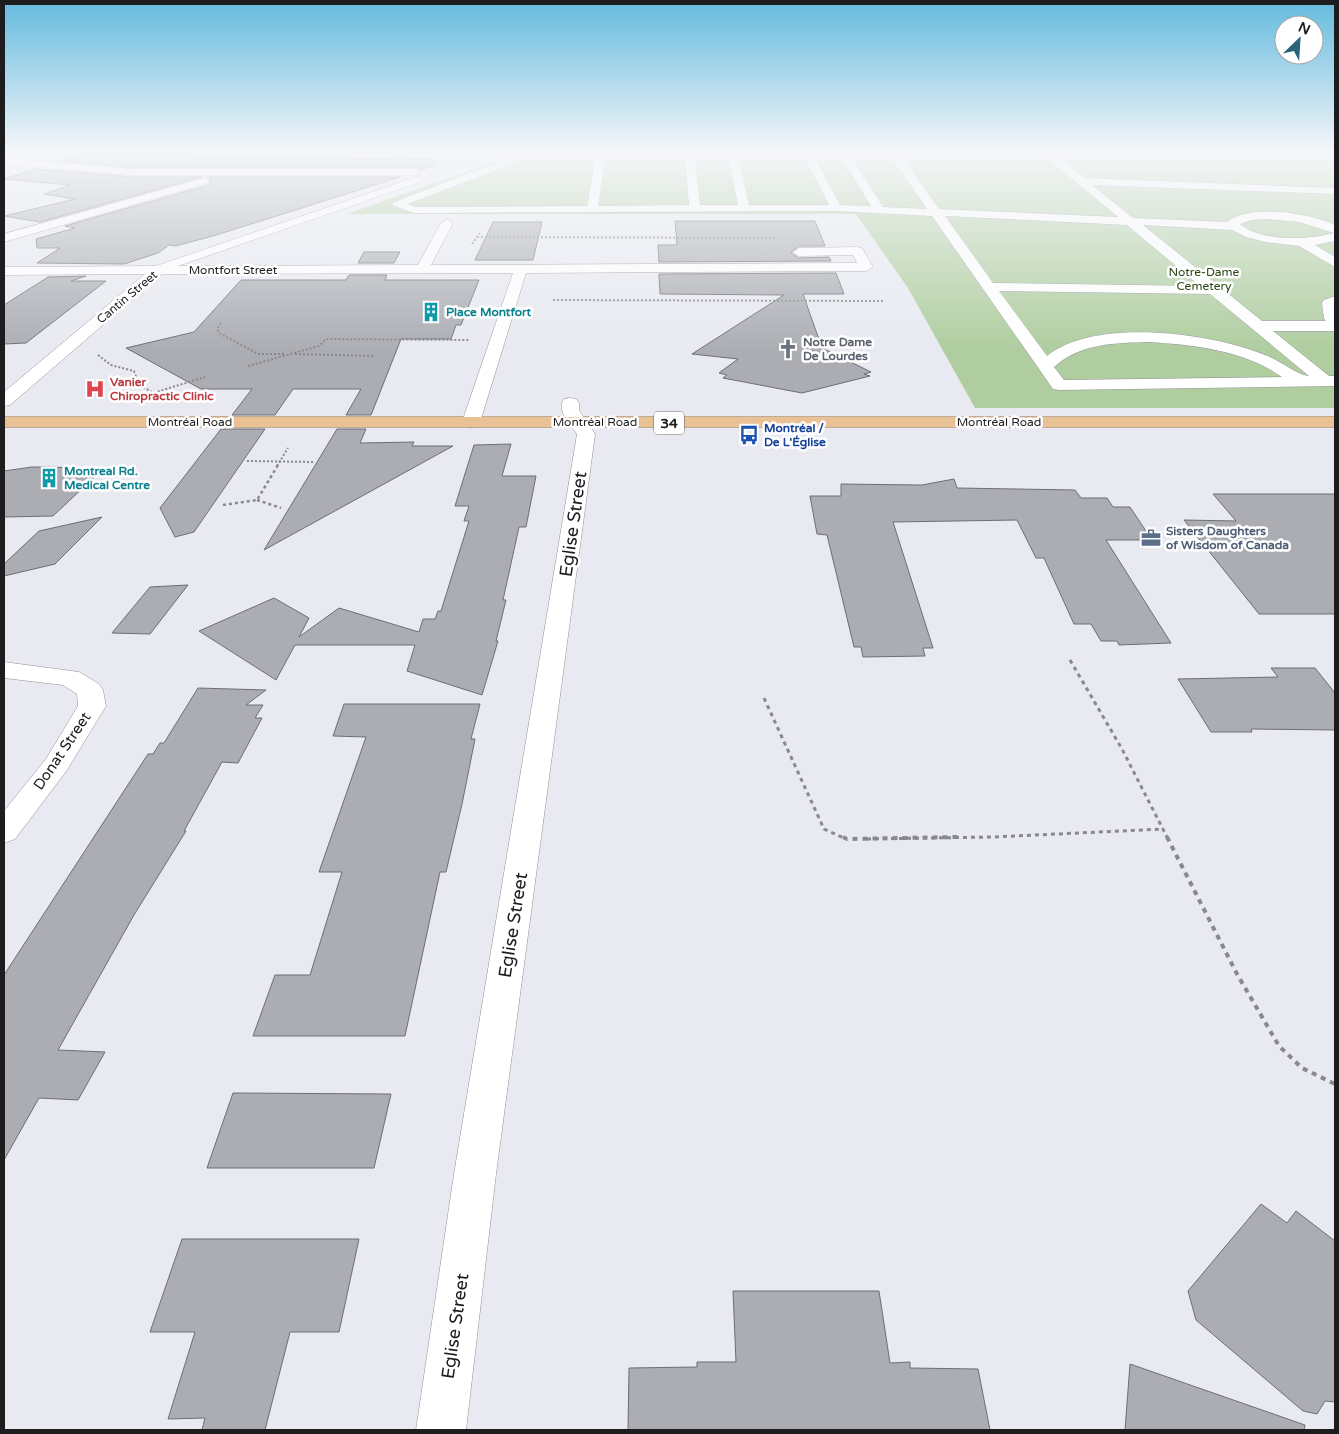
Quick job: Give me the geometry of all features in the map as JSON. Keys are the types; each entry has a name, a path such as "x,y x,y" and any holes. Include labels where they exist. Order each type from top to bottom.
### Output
{"main road":[{"name":"Montréal Road","path":"4,422 471,422 574,413 1335,422"}],"street":[{"path":"4,238 75,218"},
{"name":"Cantin Street","path":"4,401 11,388 159,270 305,218"},
{"path":"940,218 1059,385 1330,381"},
{"path":"1052,218 1234,226 1243,232 1256,236 1300,241 1320,241 1335,237"},
{"path":"1127,218 1330,381"},
{"path":"1234,226 1232,223 1242,218"},
{"path":"1287,218 1320,223 1335,230"},
{"path":"422,270 446,223"},
{"path":"1300,241 1335,264"},
{"name":"Montfort Street","path":"4,271 866,267 857,251 799,252"},
{"path":"471,422 521,269"},
{"path":"990,287 1215,290"},
{"path":"1335,300 1329,303 1331,318 1335,321"},
{"path":"1260,326 1335,326"},
{"path":"1046,366 1055,356 1074,346 1101,340 1135,337 1174,339 1213,345 1250,354 1280,367 1299,382"},
{"name":"Eglise Street","path":"441,1430 475,1174 586,434 574,413"},
{"name":"Donat Street","path":"4,670 70,678 90,690 92,706 57,764 4,832"}],"path":[{"path":"476,237 784,238"},
{"path":"553,300 883,301"},
{"path":"221,323 217,330 219,333 258,354 374,356"},
{"path":"248,366 319,346 326,339 498,340"},
{"path":"96,352 111,365 134,371 139,385 152,392"},
{"path":"146,398 152,392 205,377"},
{"path":"257,500 292,442"},
{"path":"247,462 314,462"},
{"path":"223,505 257,500 281,508"},
{"path":"1070,660 1122,749 1237,974 1279,1046 1302,1068 1335,1084"},
{"path":"764,698 824,829 847,839 993,837 1163,830"}],"green space":[{"name":"Notre-Dame Cemetery","path":"859,218 1335,218 1335,408 975,408 908,288"}],"building":[{"path":"16,218 55,218 40,222"},
{"path":"93,218 270,218 213,236 175,246 169,245 158,253 124,264 37,263 60,248 37,248 36,239 75,228 65,226"},
{"path":"675,221 815,221 825,246 799,246 791,253 799,258 829,257 831,261 659,262 658,245 677,245"},
{"path":"493,222 542,222 533,260 475,260"},
{"path":"364,252 400,252 394,263 358,263"},
{"path":"836,273 844,294 803,294 822,348 871,372 864,374 870,376 802,393 723,378 727,375 719,373 738,359 692,354 784,295 660,294 659,274"},
{"path":"349,275 387,275 385,280 479,280 461,325 456,325 451,339 401,339 371,415 346,415 361,389 293,389 275,415 232,415 252,389 201,389 126,348 194,332 241,280 346,280"},
{"path":"86,276 71,281 106,281 26,343 4,344 4,305 48,277"},
{"path":"221,429 265,429 194,532 175,537 160,508"},
{"path":"337,429 366,429 360,443 414,442 412,446 453,446 264,550"},
{"path":"511,444 502,476 536,476 526,527 519,527 503,600 506,600 496,641 498,641 482,695 407,671 415,645 295,645 276,680 199,631 274,598 309,618 299,637 339,608 419,632 423,619 435,619 438,611 441,611 469,521 464,521 469,506 455,506 474,445"},
{"path":"32,467 104,468 53,516 4,517 4,471"},
{"path":"954,479 957,488 1075,490 1081,498 1107,498 1113,507 1130,507 1152,540 1106,540 1171,643 1119,645 1117,641 1101,641 1091,624 1074,624 1044,558 1036,558 1017,520 893,522 933,648 923,648 925,656 863,657 861,647 854,647 827,535 817,534 810,496 841,496 841,484 922,485"},
{"path":"1213,494 1335,494 1335,614 1259,614 1184,520 1236,521"},
{"path":"102,517 55,564 4,576 4,564 39,531"},
{"path":"188,585 150,634 112,633 150,587"},
{"path":"1271,668 1315,668 1335,693 1335,730 1251,729 1252,732 1211,732 1178,679 1278,677"},
{"path":"198,688 266,690 246,705 263,705 255,718 262,718 238,763 222,762 184,831 186,831 134,915 58,1050 105,1052 78,1100 39,1098 4,1160 4,975 148,754 153,754 160,743 164,743"},
{"path":"344,704 480,704 471,739 475,739 462,804 446,872 440,872 405,1036 253,1036 275,975 310,975 342,872 319,872 366,737 333,736"},
{"path":"233,1093 391,1094 374,1168 207,1168"},
{"path":"1261,1204 1287,1223 1296,1211 1335,1241 1335,1402 1325,1401 1317,1414 1303,1411 1196,1320 1188,1291"},
{"path":"182,1239 359,1239 339,1332 290,1332 265,1430 202,1430 205,1418 168,1419 195,1332 150,1332"},
{"path":"733,1291 879,1291 890,1363 910,1362 910,1368 978,1369 990,1430 628,1430 629,1368 697,1367 697,1362 736,1362"},
{"path":"1130,1364 1305,1425 1304,1430 1125,1430"}],"place":[{"name":"Place Montfort","path":"431,312"},
{"name":"Notre Dame De Lourdes","path":"788,349"},
{"name":"Vanier Chiropractic Clinic","path":"95,389"},
{"name":"Montréal / De L'Église","path":"749,435"},
{"name":"Montreal Rd. Medical Centre","path":"49,478"},
{"name":"Sisters Daughters of Wisdom of Canada","path":"1151,538"}]}
